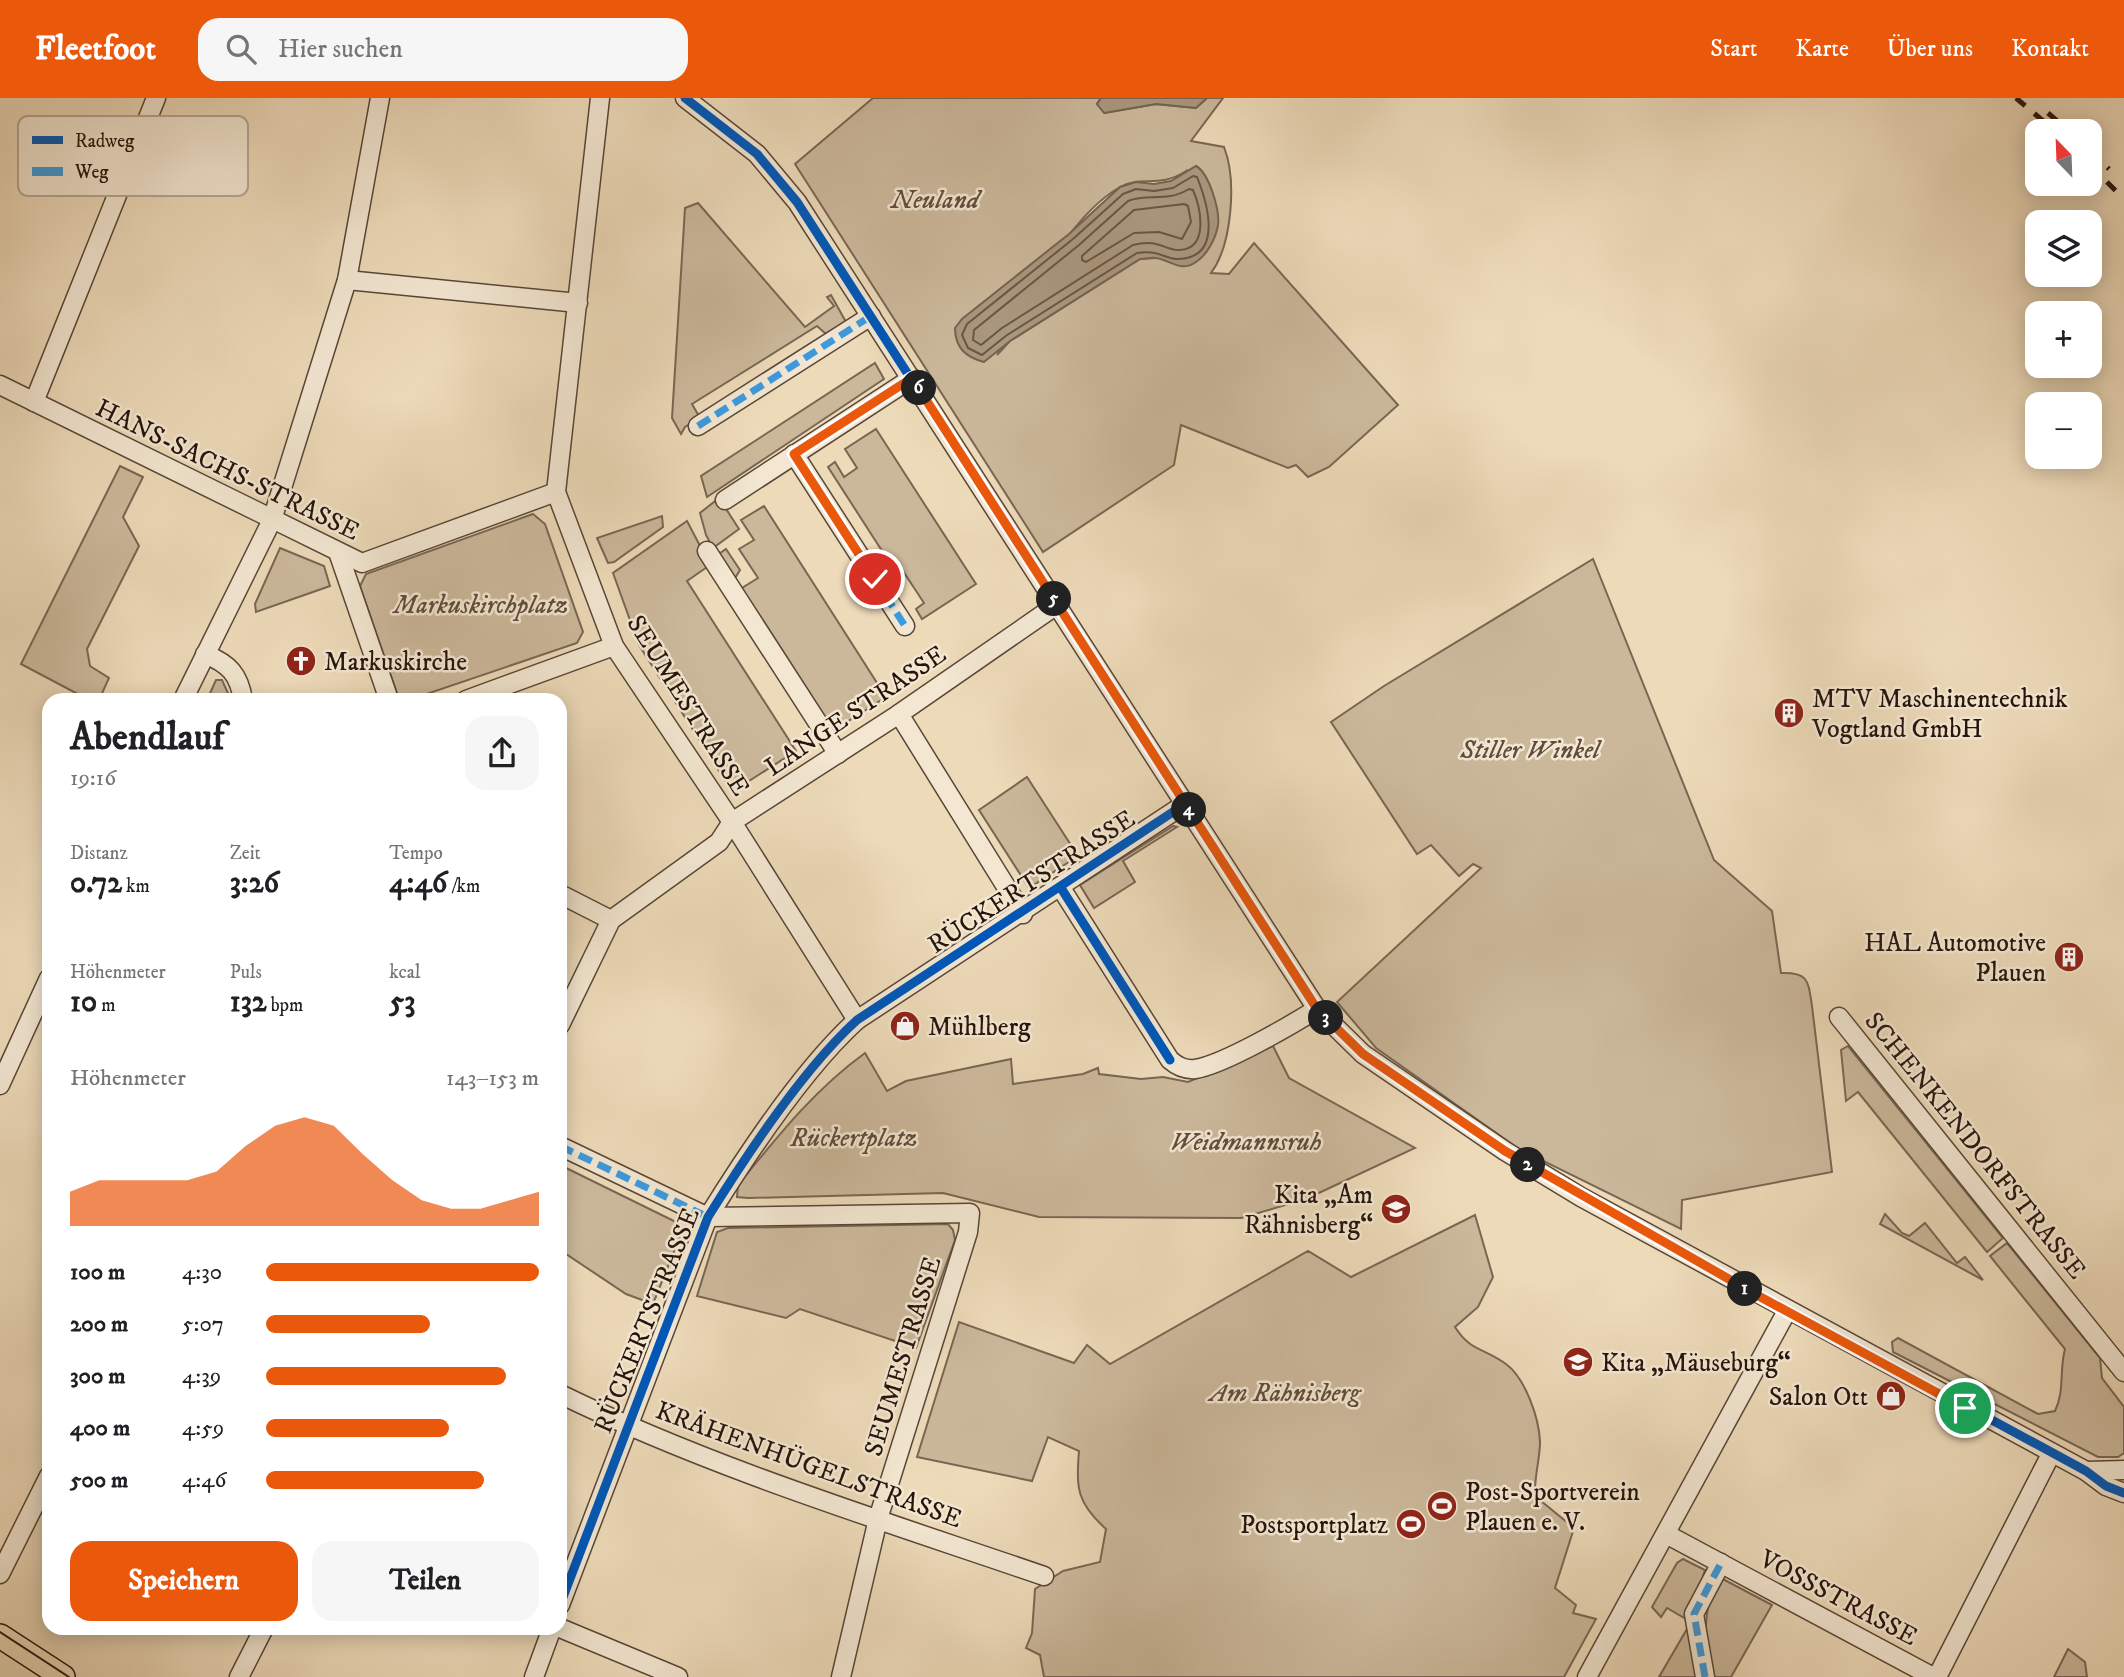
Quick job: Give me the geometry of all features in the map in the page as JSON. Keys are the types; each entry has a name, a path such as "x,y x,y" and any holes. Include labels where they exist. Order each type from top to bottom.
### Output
{"main road":[{"path":"0,1636 63,1677"}],"street":[{"path":"149,116 156,98"},
{"path":"186,693 272,520 347,280 380,98"},
{"name":"SEUMESTRASSE","path":"600,98 556,492 614,646 732,822 857,1020"},
{"path":"685,98 757,154 781,180 872,316 1317,1009 1363,1054 1505,1151 1581,1197 2086,1471 2106,1486 2124,1493"},
{"path":"34,402 117,196"},
{"path":"347,280 578,303"},
{"path":"698,426 872,316"},
{"path":"725,499 912,378"},
{"name":"HANS-SACHS-STRASSE","path":"0,385 362,564 556,492"},
{"path":"794,454 905,626"},
{"path":"707,551 838,754"},
{"path":"338,552 387,693"},
{"name":"LANGE STRASSE","path":"567,1011 611,920 719,842 732,822 899,714 1058,604"},
{"path":"485,693 614,646"},
{"path":"205,654 227,663 242,693"},
{"path":"899,714 1023,914"},
{"name":"RÜCKERTSTRASSE","path":"567,1586 708,1217 738,1167 797,1090 857,1020 1023,914 1185,804"},
{"path":"1061,888 1170,1060 1179,1068 1195,1069 1281,1031 1317,1009"},
{"path":"567,898 611,920"},
{"path":"0,1085 42,993"},
{"name":"SCHENKENDORFSTRASSE","path":"1839,1017 2124,1372"},
{"path":"567,1149 708,1217"},
{"name":"SEUMESTRASSE","path":"708,1217 970,1213 968,1232 878,1519 841,1677"},
{"path":"1587,1677 1787,1311"},
{"name":"KRÄHENHÜGELSTRASSE","path":"567,1397 626,1426 878,1519 1044,1576"},
{"path":"1935,1677 2051,1454"},
{"path":"2086,1471 2124,1470"},
{"path":"0,1574 42,1490"},
{"name":"VOSSSTRASSE","path":"1666,1534 1935,1677"},
{"name":"VOSSSTRASSE","path":"1705,1677 1694,1614 1721,1563"},
{"path":"567,1631 678,1677"},
{"path":"239,1677 260,1635"},
{"path":"534,1677 549,1635"}],"green space":[{"name":"Neuland","path":"873,98 1101,98 1097,104 1105,113 1156,104 1196,108 1207,98 1223,98 1191,141 1224,147 1228,161 1231,194 1228,230 1224,246 1211,273 1229,274 1254,243 1398,405 1329,467 1308,477 1296,465 1288,468 1181,425 1174,465 1043,552 795,164","holes":["1186,171 1156,258 1140,259 1010,341 997,355 1050,263 1082,219 1100,201 1128,184 1159,181"]},
{"path":"698,203 805,327 834,306 827,297 831,295 846,322 827,335 817,326 692,404 700,418 685,427 681,434 672,418 685,208"},
{"path":"875,363 884,379 707,497 701,476"},
{"path":"876,429 976,584 922,619 916,609 924,603 899,565 893,568 828,467 835,462 844,477 857,468 845,449"},
{"path":"120,466 143,477 123,517 139,546 87,649 90,666 109,678 102,693 76,693 21,664"},
{"path":"719,498 739,529 713,548 700,513"},
{"path":"764,506 886,697 828,734 737,591 758,578 739,549 754,540 741,520"},
{"name":"Markuskirchplatz","path":"533,514 545,524 583,632 577,643 430,693 397,693 360,586 366,574"},
{"path":"662,516 663,527 614,562 608,563 597,538"},
{"path":"687,521 710,565 687,581 796,751 738,788 730,788 639,645 613,573"},
{"path":"280,548 324,566 330,586 256,612 255,604"},
{"path":"726,549 740,570 732,583 716,556"},
{"name":"Stiller Winkel","path":"1593,559 1714,860 1772,911 1781,973 1797,974 1806,980 1812,1006 1832,1172 1682,1200 1681,1229 1519,1149 1376,1048 1337,1002 1481,868 1473,864 1459,876 1431,845 1417,854 1331,722 1384,686"},
{"path":"216,680 222,680 228,693 210,693"},
{"path":"1027,777 1078,856 1029,888 979,810"},
{"path":"1173,826 1177,827 1123,861 1135,882 1094,908 1080,885"},
{"name":"Weidmannsruh","path":"1273,1046 1289,1078 1415,1148 1306,1199 1241,1218 1039,1217 943,1193 737,1197 738,1185 797,1114 829,1082 865,1053 887,1091 906,1081 1011,1059 1013,1084 1083,1074 1098,1068 1099,1074 1141,1079 1163,1077 1188,1082"},
{"path":"1848,1046 2003,1238 1987,1252 1858,1092 1846,1101 1841,1050"},
{"path":"567,1168 678,1223 681,1234 653,1304 626,1294 567,1255"},
{"path":"1885,1214 1902,1233 1909,1236 1925,1223 1957,1263 1965,1257 1983,1280 1880,1224"},
{"name":"Am Rähnisberg","path":"1475,1215 1493,1277 1478,1307 1455,1327 1466,1341 1513,1370 1525,1388 1534,1410 1540,1442 1535,1496 1574,1528 1555,1588 1576,1605 1573,1613 1596,1619 1564,1677 1044,1677 1040,1655 1026,1648 1032,1633 1035,1589 1063,1571 1100,1562 1106,1529 1089,1511 1080,1494 1079,1451 1048,1437 1032,1481 917,1457 959,1322 1074,1363 1087,1345 1110,1364 1308,1251 1351,1277"},
{"path":"948,1224 953,1230 955,1240 916,1348 800,1309 786,1318 697,1296 717,1232 728,1228"},
{"path":"2007,1243 2100,1358 2102,1378 2124,1407 2124,1453 2118,1457 2098,1457 1893,1352 1892,1342 1898,1338 2038,1414 2055,1411 2060,1396 2065,1349 1990,1256"},
{"path":"1683,1559 1705,1570 1699,1590 1702,1677 1659,1677 1691,1622 1667,1608 1661,1617 1652,1607 1677,1563"},
{"path":"1719,1577 1772,1605 1731,1677 1710,1677 1708,1664 1707,1614 1709,1601"},
{"path":"2068,1649 2085,1662 2087,1677 2054,1677"}],"water":[{"path":"1101,98 1207,98 1196,108 1156,104 1104,113 1097,104"},
{"path":"1196,166 1209,184 1218,218 1213,241 1200,259 1185,266 1156,258 1140,259 1010,341 984,362 962,350 955,328 962,319 1069,234 1120,187 1136,182 1154,184 1171,181"}],"tram line":[{"path":"0,1632 69,1677"}],"railway":[{"path":"2016,98 2041,119"},
{"path":"2048,113 2055,119"},
{"path":"2102,162 2109,169"},
{"path":"2102,177 2124,199"}],"marked path":[{"path":"698,426 871,316"},
{"path":"794,454 905,626"},
{"path":"567,1149 708,1217"},
{"path":"1705,1677 1694,1614 1721,1563"}],"cycle path":[{"path":"685,98 757,154 797,202 1317,1009 1363,1054 1505,1151 1581,1197 2086,1471 2106,1486 2124,1493"},
{"path":"567,1587 708,1217 796,1087 857,1020 1185,804"},
{"path":"1061,888 1170,1060"}],"place":[{"name":"Markuskirche","path":"301,661"},
{"name":"MTV Maschinentechnik Vogtland GmbH","path":"1789,713"},
{"name":"HAL Automotive Plauen","path":"2069,957"},
{"name":"Mühlberg","path":"905,1026"},
{"name":"Kita „Am Rähnisberg“","path":"1396,1209"},
{"name":"Kita „Mäuseburg“","path":"1578,1362"},
{"name":"Salon Ott","path":"1891,1396"},
{"name":"Post-Sportverein Plauen e. V.","path":"1442,1506"},
{"name":"Postsportplatz","path":"1411,1524"}],"route":[{"path":"875,579 794,454 912,378 1317,1009 1363,1054 1505,1151 1581,1197 1965,1408"}],"park label":[{"name":"Rückertplatz","path":"854,1137"}]}
